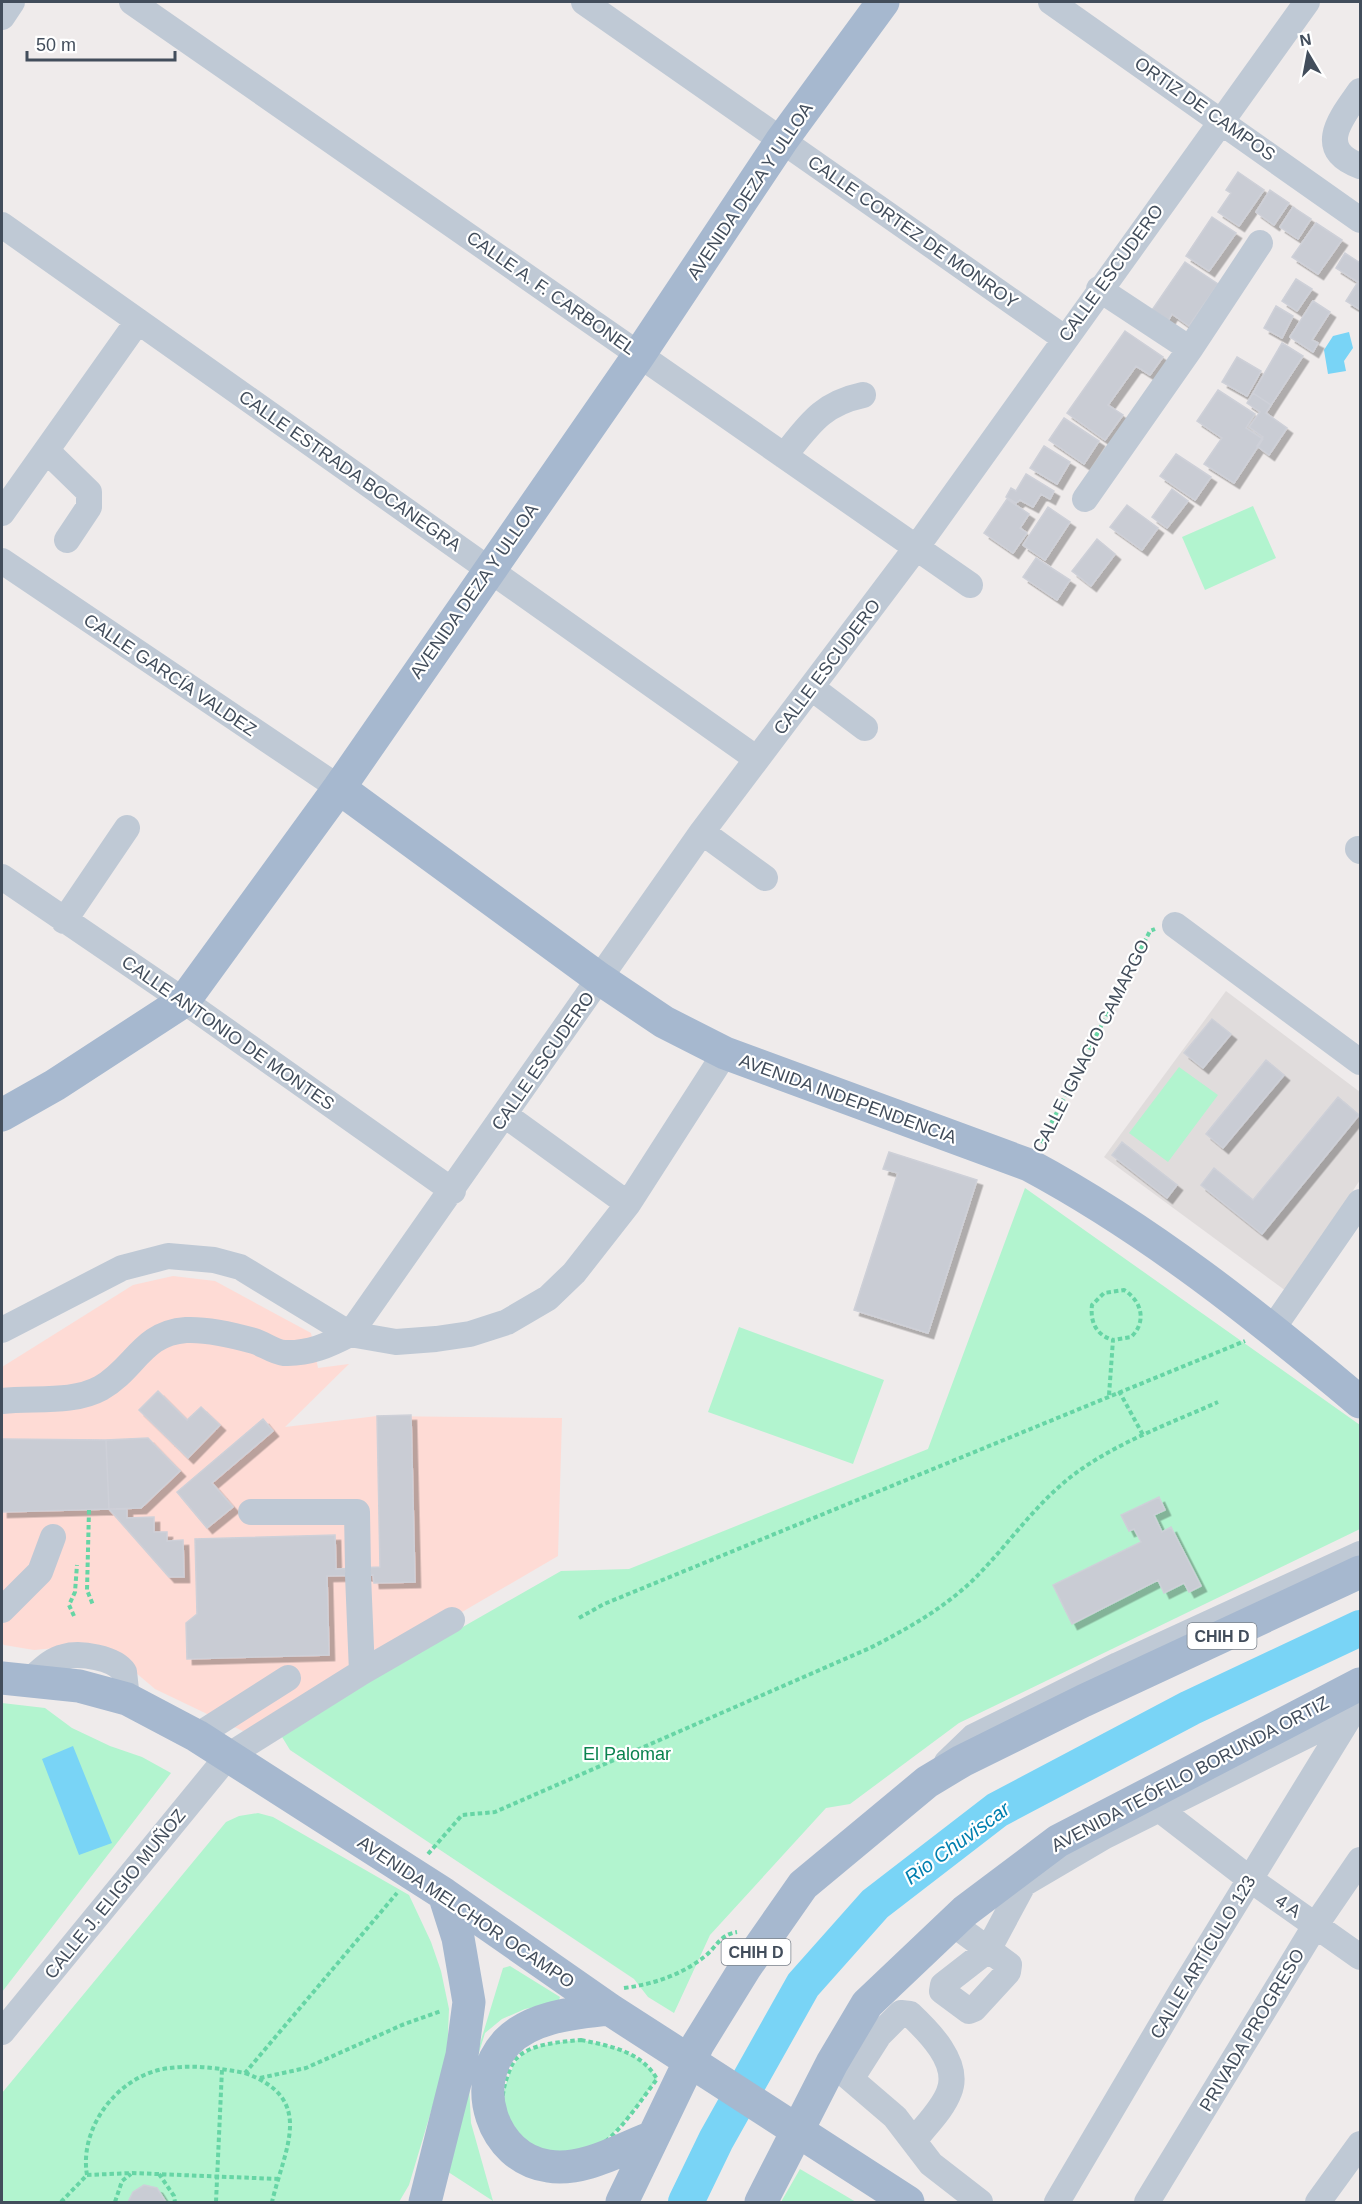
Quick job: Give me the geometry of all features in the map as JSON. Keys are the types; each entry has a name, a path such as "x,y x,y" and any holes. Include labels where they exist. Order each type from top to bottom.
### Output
{"main road":[{"name":"AVENIDA DEZA Y ULLOA","path":"2,1114 55,1085 184,1001 339,788 488,569 639,355 782,140 883,2"},
{"name":"AVENIDA INDEPENDENCIA","path":"339,788 600,979 664,1022 725,1053 1029,1166 1073,1189 1145,1234 1273,1328 1360,1402"},
{"name":"CHIH D","path":"622,2202 698,2044 803,1885 927,1782 962,1761 1083,1701 1360,1572"},
{"name":"AVENIDA MELCHOR OCAMPO","path":"15,1679 79,1686 127,1699 197,1736 444,1894 598,2001 659,2056 818,2144 900,2200"},
{"name":"AVENIDA TEÓFILO BORUNDA ORTIZ","path":"761,2202 841,2071 867,2004 959,1917 1058,1841 1117,1809 1358,1702"},
{"path":"425,2202 462,2055 469,2002 458,1938 444,1894"},
{"path":"598,2001 530,2026 507,2041 491,2064 487,2086 491,2115 503,2141 530,2161 549,2167 581,2165 653,2137"}],"street":[{"path":"2,17 12,2"},
{"name":"CALLE A. F. CARBONEL","path":"132,2 970,585"},
{"name":"CALLE CORTEZ DE MONROY","path":"584,2 1064,338"},
{"name":"ORTIZ DE CAMPOS","path":"1051,2 1360,219"},
{"name":"CALLE ESCUDERO","path":"350,1334 453,1191 702,832 916,548 1306,2"},
{"path":"1360,91 1336,126 1334,139 1338,152 1347,161 1360,166"},
{"name":"CALLE ESTRADA BOCANEGRA","path":"2,225 757,759"},
{"path":"1085,499 1190,349 1260,243"},
{"path":"1099,289 1190,349"},
{"path":"2,513 48,452 138,321"},
{"path":"784,456 822,411 848,398 863,395"},
{"path":"48,452 89,492 89,507 67,540"},
{"name":"CALLE GARCÍA VALDEZ","path":"2,561 339,788"},
{"path":"812,688 865,728"},
{"path":"64,921 127,828"},
{"path":"702,832 765,878"},
{"name":"CALLE ANTONIO DE MONTES","path":"2,878 184,1001 453,1191"},
{"path":"1175,925 1360,1062"},
{"path":"2,1330 122,1268 168,1256 214,1260 240,1267 350,1334 396,1342 436,1339 470,1334 507,1322 548,1298 574,1273 628,1204 725,1053"},
{"path":"505,1115 628,1204"},
{"path":"1273,1328 1360,1202"},
{"path":"2,1401 80,1395 102,1388 160,1336 186,1330 217,1332 255,1342 282,1353 304,1352 326,1347 350,1334"},
{"path":"251,1512 357,1512 362,1672"},
{"path":"3,1604 40,1572 53,1537"},
{"path":"927,1782 973,1737 1118,1665 1360,1554"},
{"name":"CALLE J. ELIGIO MUÑOZ","path":"2,2032 228,1756 362,1672 452,1620"},
{"path":"197,1736 288,1678"},
{"path":"1024,1884 988,1950 959,1917 1000,1899 1024,1884 1105,1836 1358,1702"},
{"name":"CALLE ARTÍCULO 123","path":"1057,2202 1182,1990 1358,1702"},
{"name":"4 A","path":"1159,1809 1251,1880 1360,1957"},
{"name":"PRIVADA PROGRESO","path":"1147,2202 1315,1926 1360,1860"},
{"path":"914,2141 950,2092 951,2072 942,2052 928,2031 910,2014 901,2013 841,2071 895,2116 931,2164 980,2202"},
{"path":"1322,2201 1360,2144"}],"path":[{"name":"CALLE IGNACIO CAMARGO","path":"1029,1166 1150,931 1164,924 1175,925"},
{"path":"1124,1290 1139,1305 1140,1323 1131,1337 1113,1340 1102,1336 1096,1329 1092,1321 1092,1305 1104,1293 1124,1290"},
{"path":"579,1618 604,1604 1273,1328"},
{"path":"1109,1395 1113,1340"},
{"path":"1119,1390 1143,1435"},
{"path":"436,1844 462,1815 495,1812 870,1648 915,1625 973,1580 1043,1500 1097,1458 1218,1402"},
{"path":"89,1510 87,1590 93,1605"},
{"path":"74,1616 69,1605 75,1592 77,1564"},
{"path":"245,2073 385,1907"},
{"path":"598,2001 683,1972 707,1955 720,1937 774,1927"},
{"path":"260,2078 306,2068 402,2025 449,2008"},
{"path":"581,2040 659,2056 657,2079 617,2130 593,2150 568,2156 543,2154 518,2141 504,2126 500,2107 506,2080 516,2058 546,2043 581,2040"},
{"path":"87,2175 86,2145 94,2124 111,2099 136,2081 160,2070 188,2066 222,2068 260,2078 285,2099 291,2112 290,2131 272,2202"},
{"path":"216,2202 222,2068"},
{"path":"62,2202 87,2175 132,2173 278,2179"},
{"path":"115,2202 122,2181 132,2173"},
{"path":"159,2174 174,2196 175,2202"}],"shaded area":[{"path":"1226,991 1360,1092 1360,1180 1286,1291 1104,1157"},
{"path":"173,1276 215,1281 311,1333 318,1368 349,1364 285,1427 377,1416 562,1418 558,1556 251,1735 155,1689 115,1655 65,1647 34,1650 4,1645 2,1643 2,1367 133,1285"}],"green space":[{"path":"1253,506 1276,558 1205,590 1182,537"},
{"path":"1179,1067 1218,1095 1168,1162 1129,1133"},
{"name":"El Palomar","path":"1025,1188 1360,1425 1360,1529 959,1723 850,1804 826,1808 710,1935 674,2013 648,1997 634,1979 290,1750 279,1732 561,1571 629,1569 928,1449"},
{"path":"739,1327 884,1380 853,1464 708,1412"},
{"path":"2,1703 45,1708 72,1728 110,1746 142,1757 171,1773 2,1992"},
{"path":"258,1813 273,1817 409,1895 431,1942 441,1971 449,2009 447,2058 409,2185 399,2202 2,2202 2,2093 226,1822 239,1816"},
{"path":"510,1966 560,1997 558,2003 525,2009 502,2019 485,2033 469,2085 471,2123 493,2201 442,2168 503,1968"},
{"path":"581,2040 624,2051 634,2056 657,2079 619,2128 595,2148 582,2153 562,2155 518,2141 500,2107 510,2073 516,2062 534,2048"},
{"path":"800,2169 856,2202 781,2202"}],"water":[{"path":"1349,332 1353,348 1344,361 1346,371 1328,374 1324,350 1333,336"},
{"path":"73,1746 112,1843 79,1855 42,1759"}],"building":[{"path":"1238,172 1264,190 1239,226 1218,212 1231,193 1226,190"},
{"path":"1270,190 1289,203 1274,225 1256,212"},
{"path":"1293,207 1311,219 1298,239 1280,227"},
{"path":"1212,217 1236,233 1209,271 1186,256"},
{"path":"1316,223 1342,240 1318,274 1292,257"},
{"path":"1345,253 1360,263 1359,309 1346,301 1358,282 1336,268"},
{"path":"1185,262 1218,284 1189,326 1172,314 1168,321 1152,310"},
{"path":"1296,279 1312,289 1297,311 1282,301"},
{"path":"1313,301 1330,312 1312,340 1318,343 1313,352 1290,337"},
{"path":"1276,306 1293,316 1282,338 1264,328"},
{"path":"1125,331 1163,357 1150,375 1136,366 1108,405 1123,415 1105,440 1067,413"},
{"path":"1282,343 1303,356 1271,405 1253,393"},
{"path":"1237,357 1261,371 1247,396 1222,382"},
{"path":"1218,390 1255,414 1246,428 1263,439 1234,483 1204,464 1222,438 1197,421"},
{"path":"1253,393 1271,405 1266,413 1287,428 1269,455 1257,446 1263,437 1249,427 1260,412 1247,403"},
{"path":"1064,418 1099,441 1084,464 1049,440"},
{"path":"1044,446 1070,462 1057,484 1030,468"},
{"path":"1176,454 1211,477 1195,500 1160,476"},
{"path":"1026,474 1054,491 1050,499 1041,494 1033,507 1020,500 1016,503 1006,497 1011,488 1016,491"},
{"path":"1172,489 1188,501 1167,528 1152,517"},
{"path":"1007,499 1029,514 1020,528 1027,533 1013,553 984,533"},
{"path":"1127,505 1158,528 1142,550 1110,527"},
{"path":"1048,507 1070,522 1045,560 1023,545"},
{"path":"1097,539 1115,554 1091,586 1072,571"},
{"path":"1036,558 1070,580 1057,600 1023,577"},
{"path":"1212,1019 1231,1034 1203,1068 1184,1053"},
{"path":"1266,1060 1284,1075 1223,1148 1206,1134"},
{"path":"1338,1097 1359,1115 1262,1234 1201,1185 1214,1168 1253,1200"},
{"path":"1122,1142 1177,1185 1167,1198 1112,1155"},
{"path":"889,1152 977,1180 928,1333 854,1310 898,1173 883,1169"},
{"path":"158,1391 187,1420 201,1407 220,1425 188,1458 139,1410"},
{"path":"411,1415 415,1582 374,1583 373,1575 327,1576 329,1655 187,1659 186,1623 197,1614 195,1539 335,1535 336,1569 380,1567 377,1416"},
{"path":"263,1419 273,1431 212,1483 233,1507 207,1528 177,1492"},
{"path":"148,1438 180,1471 141,1508 109,1509 106,1440"},
{"path":"2,1439 106,1440 109,1509 2,1512"},
{"path":"1159,1497 1165,1510 1154,1515 1162,1532 1171,1527 1201,1586 1189,1592 1184,1583 1164,1593 1158,1580 1072,1624 1053,1585 1141,1542 1134,1529 1129,1531 1121,1515"},
{"path":"109,1509 127,1509 127,1518 154,1517 154,1532 167,1532 167,1541 183,1540 184,1577 169,1577"},
{"path":"144,2185 157,2188 166,2202 128,2202 133,2192"}],"waterway":[{"name":"Rio Chuviscar","path":"686,2202 716,2140 803,1985 875,1904 997,1810 1190,1708 1360,1628"}]}
